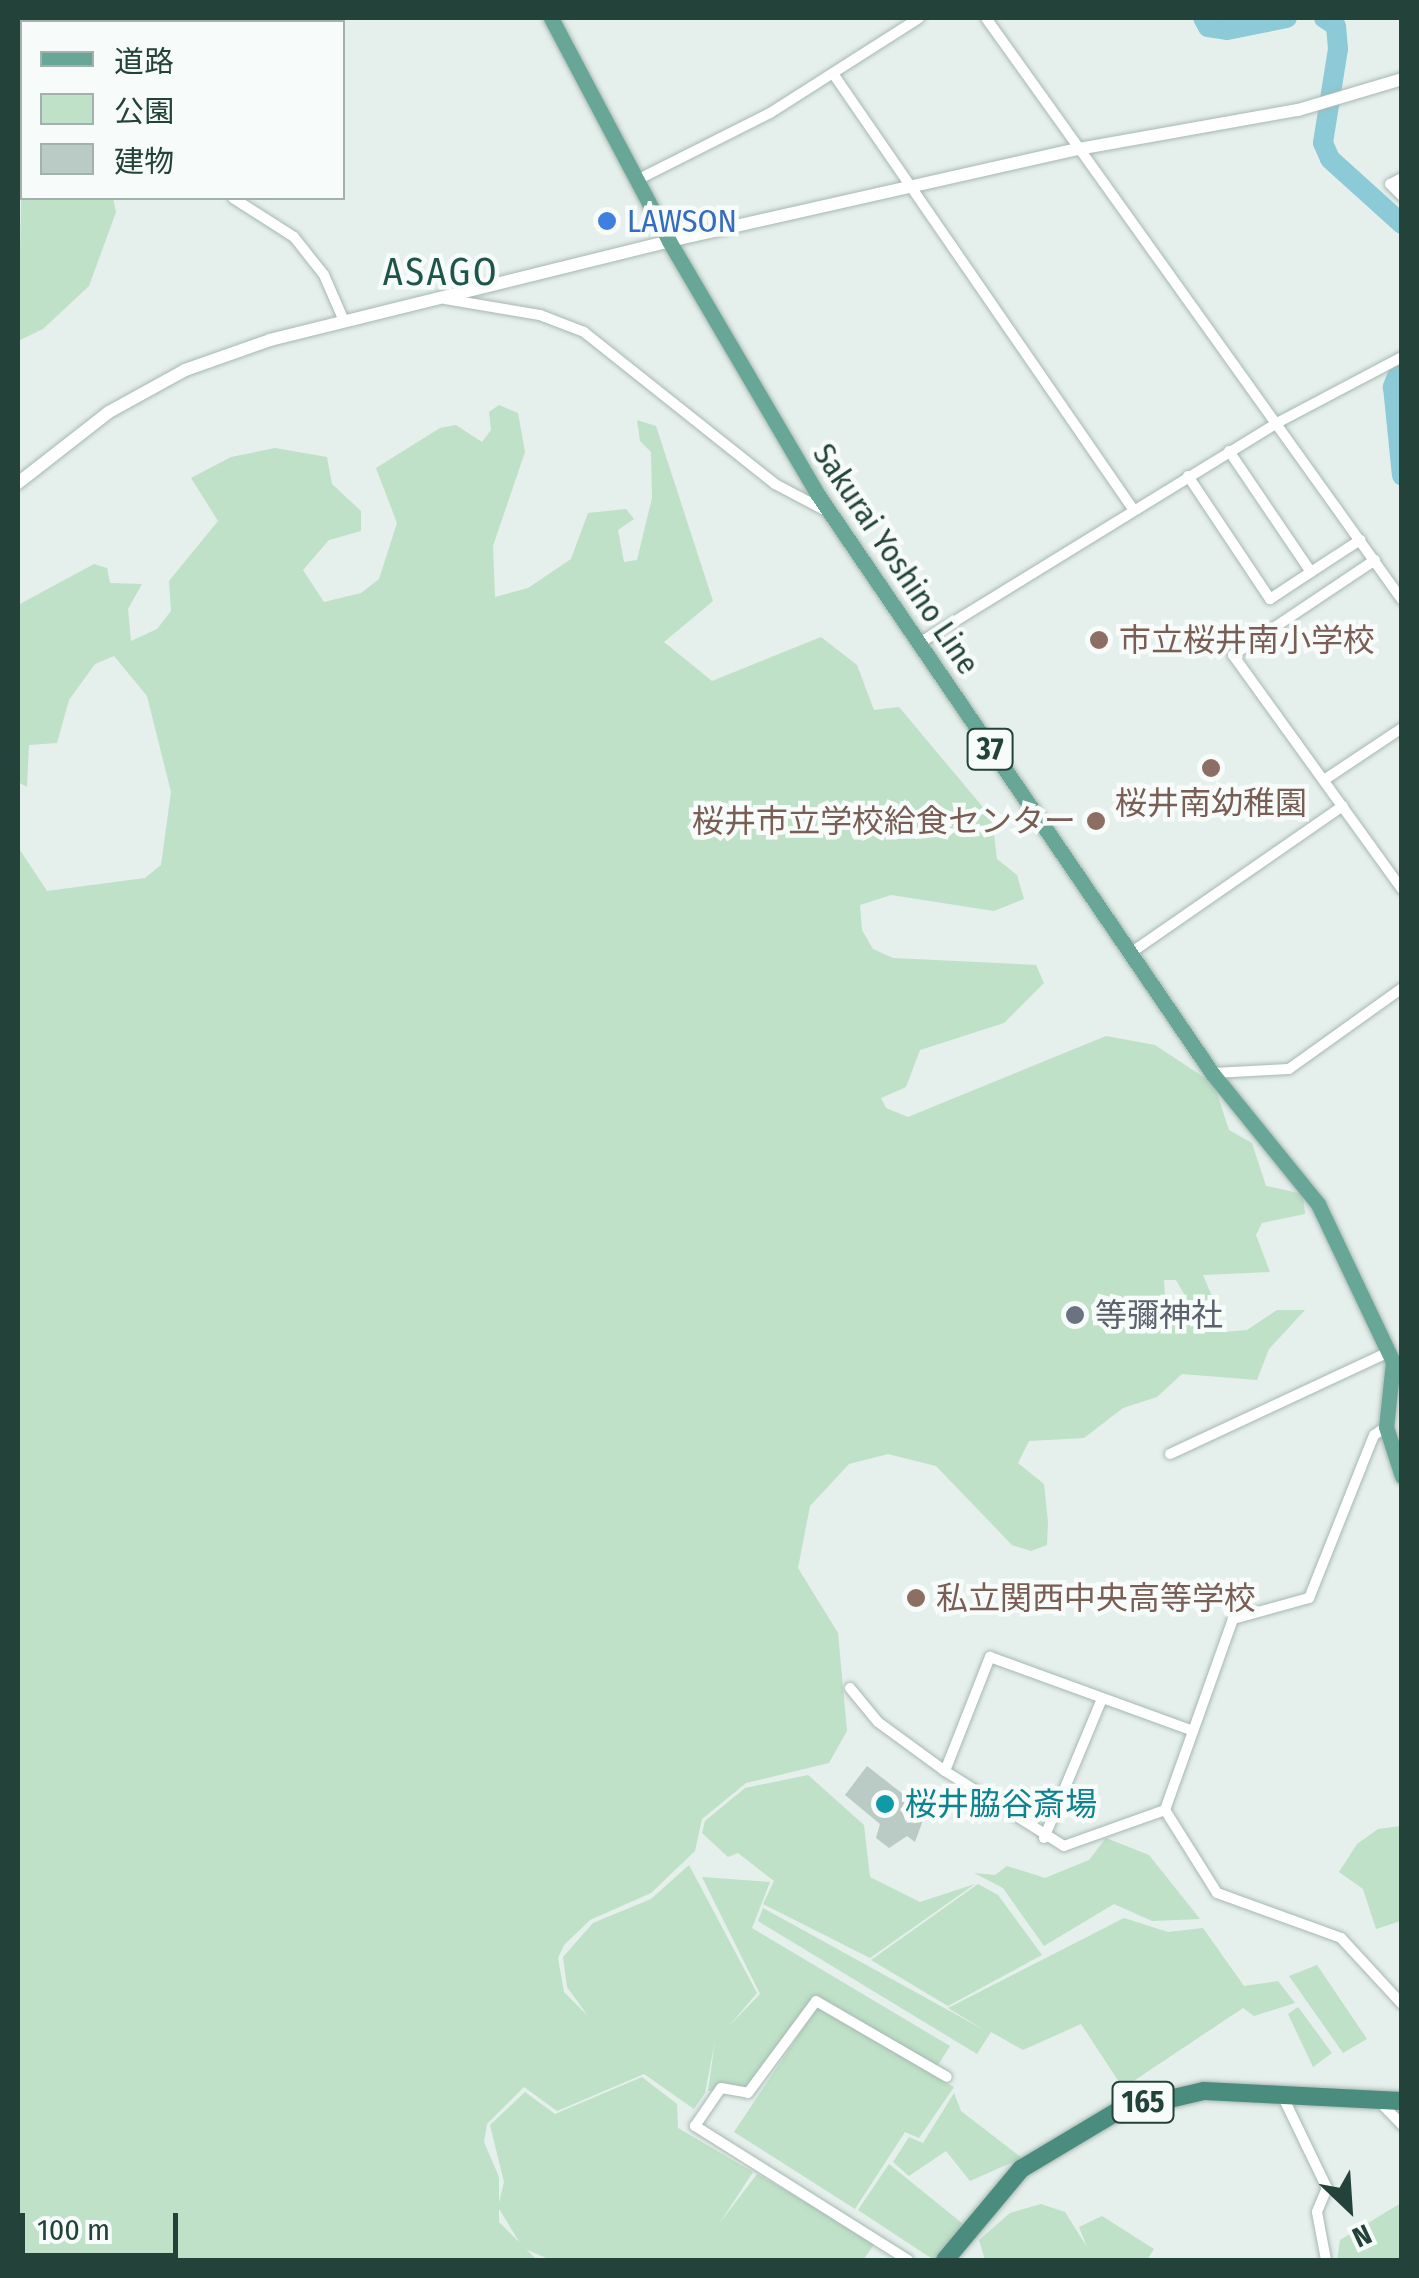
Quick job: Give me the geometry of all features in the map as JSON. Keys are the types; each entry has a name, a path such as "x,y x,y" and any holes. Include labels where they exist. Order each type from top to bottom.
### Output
{"highway":[{"name":"165","path":"946,2260 1021,2169 1068,2134 1171,2095 1402,2101"}],"main road":[{"name":"Sakurai Yoshino Line","path":"551,18 668,241 833,515 1212,1073 1302,1177 1395,1357"},
{"path":"1395,1357 1386,1428 1402,1476"}],"street":[{"path":"637,180 834,75 919,18"},
{"path":"986,18 1402,600"},
{"path":"834,75 1133,509"},
{"path":"18,483 109,412 184,370 344,322 668,241 1078,149 1359,96 1402,79"},
{"path":"1402,178 1390,184 1402,196"},
{"path":"236,200 294,237 324,276 344,322"},
{"path":"442,298 515,309 584,332 776,484 833,515"},
{"path":"921,642 1229,451 1402,357"},
{"path":"1229,451 1311,572"},
{"path":"1188,476 1270,598 1360,540"},
{"path":"1375,560 1232,655 1402,890"},
{"path":"1324,780 1402,728"},
{"path":"1129,954 1343,806"},
{"path":"1212,1073 1290,1069 1402,988"},
{"path":"1170,1454 1395,1357"},
{"path":"1386,1428 1374,1436 1309,1598 1233,1619 1188,1729 1166,1810 1216,1893 1341,1938 1402,2004"},
{"path":"946,1771 990,1657 1188,1729"},
{"path":"850,1688 878,1722 1044,1838 1064,1846 1166,1810"},
{"path":"1044,1838 1102,1699"},
{"path":"908,2260 695,2126 721,2088 748,2094 816,2001 947,2077"},
{"path":"1282,2095 1327,2188 1316,2212 1326,2260"},
{"path":"1377,2100 1402,2125"}],"green space":[{"path":"21,200 113,200 116,212 89,286 43,329 18,341"},
{"path":"499,405 518,413 525,452 493,546 495,597 528,588 571,559 588,513 626,509 634,519 618,530 624,562 637,560 652,498 651,452 640,441 637,420 656,426 713,601 664,642 712,681 821,637 857,665 874,710 899,707 992,818 997,859 1017,875 1024,899 994,911 891,895 860,905 862,930 873,949 893,958 1036,965 1044,983 1004,1023 920,1050 906,1087 881,1098 886,1108 908,1117 1106,1036 1155,1045 1214,1084 1229,1130 1252,1143 1266,1186 1303,1194 1305,1214 1262,1223 1256,1235 1270,1272 1203,1275 1214,1301 1209,1317 1197,1316 1176,1280 1164,1280 1166,1314 1223,1332 1247,1330 1277,1310 1305,1310 1269,1349 1257,1380 1182,1374 1157,1397 1123,1408 1084,1438 1029,1441 1018,1463 1044,1484 1048,1522 1047,1545 1031,1551 1012,1545 936,1466 888,1454 849,1464 810,1506 798,1568 838,1633 847,1731 829,1763 746,1783 702,1819 695,1851 651,1893 590,1920 564,1945 558,1958 564,1992 588,2016 567,1987 563,1957 593,1923 651,1899 689,1865 757,1993 728,2027 760,1994 702,1877 770,1882 752,1928 950,2046 935,2070 862,2032 954,2087 919,2138 905,2132 855,2209 734,2132 816,2009 751,2086 708,2091 715,2041 705,2093 694,2109 644,2074 557,2111 524,2087 487,2124 484,2142 499,2177 499,2222 537,2260 18,2260 18,847 47,891 145,878 161,865 171,792 147,696 114,656 95,664 69,700 57,743 29,745 27,787 18,782 18,605 94,564 107,568 110,583 142,584 128,609 131,641 157,629 171,611 169,581 218,521 191,478 231,457 275,448 327,457 332,484 361,511 361,531 329,540 303,570 324,602 361,593 379,579 397,523 376,468 440,428 456,425 482,442 491,430 489,412"},
{"path":"808,1775 864,1825 870,1877 920,1902 975,1884 870,1958 763,1904 774,1881 738,1853 728,1857 702,1833 705,1821 745,1788"},
{"path":"1401,1826 1401,1921 1376,1929 1363,1889 1339,1872 1357,1844 1378,1829"},
{"path":"1106,1838 1149,1855 1200,1919 1152,1921 1114,1904 1044,1946 1003,1888 974,1873 995,1875 1007,1866 1045,1878 1089,1860"},
{"path":"978,1884 998,1895 1042,1955 948,2006 871,1960"},
{"path":"763,1908 986,2031 948,2008 1124,1918 1168,1932 1203,1928 1244,1986 1278,1981 1295,2003 1254,2016 1243,2008 1123,2088 1081,2024 1023,2050 991,2032 977,2054 758,1921"},
{"path":"1317,1965 1367,2039 1343,2053 1289,1976"},
{"path":"1298,2007 1332,2053 1313,2067 1288,2014"},
{"path":"642,2077 677,2104 678,2128 753,2172 719,2224 757,2174 876,2242 863,2260 551,2260 523,2248 498,2207 504,2182 490,2125 525,2092 555,2114"},
{"path":"954,2093 961,2111 1022,2158 970,2181 946,2151 909,2176 893,2162 909,2137 923,2143"},
{"path":"889,2164 963,2224 934,2260 858,2210"},
{"path":"1401,2203 1401,2260 1337,2260 1340,2240"},
{"path":"1041,2204 1065,2212 1087,2247 1079,2227 1102,2216 1154,2249 1147,2260 985,2260 979,2240 1010,2213"}],"building":[{"name":"桜井脇谷斎場","path":"867,1766 926,1812 915,1842 907,1836 889,1848 876,1838 880,1824 845,1795"}],"waterway":[{"path":"1203,18 1208,27 1227,30 1287,18"},
{"path":"1324,18 1336,26 1338,49 1323,143 1330,159 1402,224"},
{"path":"1402,363 1393,387 1402,476"}],"place":[{"name":"LAWSON","path":"607,221"},
{"name":"市立桜井南小学校","path":"1099,640"},
{"name":"桜井南幼稚園","path":"1211,768"},
{"name":"桜井市立学校給食センター","path":"1096,821"},
{"name":"等彌神社","path":"1075,1315"},
{"name":"私立関西中央高等学校","path":"916,1598"},
{"name":"桜井脇谷斎場","path":"885,1804"}],"district":[{"name":"ASAGO","path":"441,273"}]}
